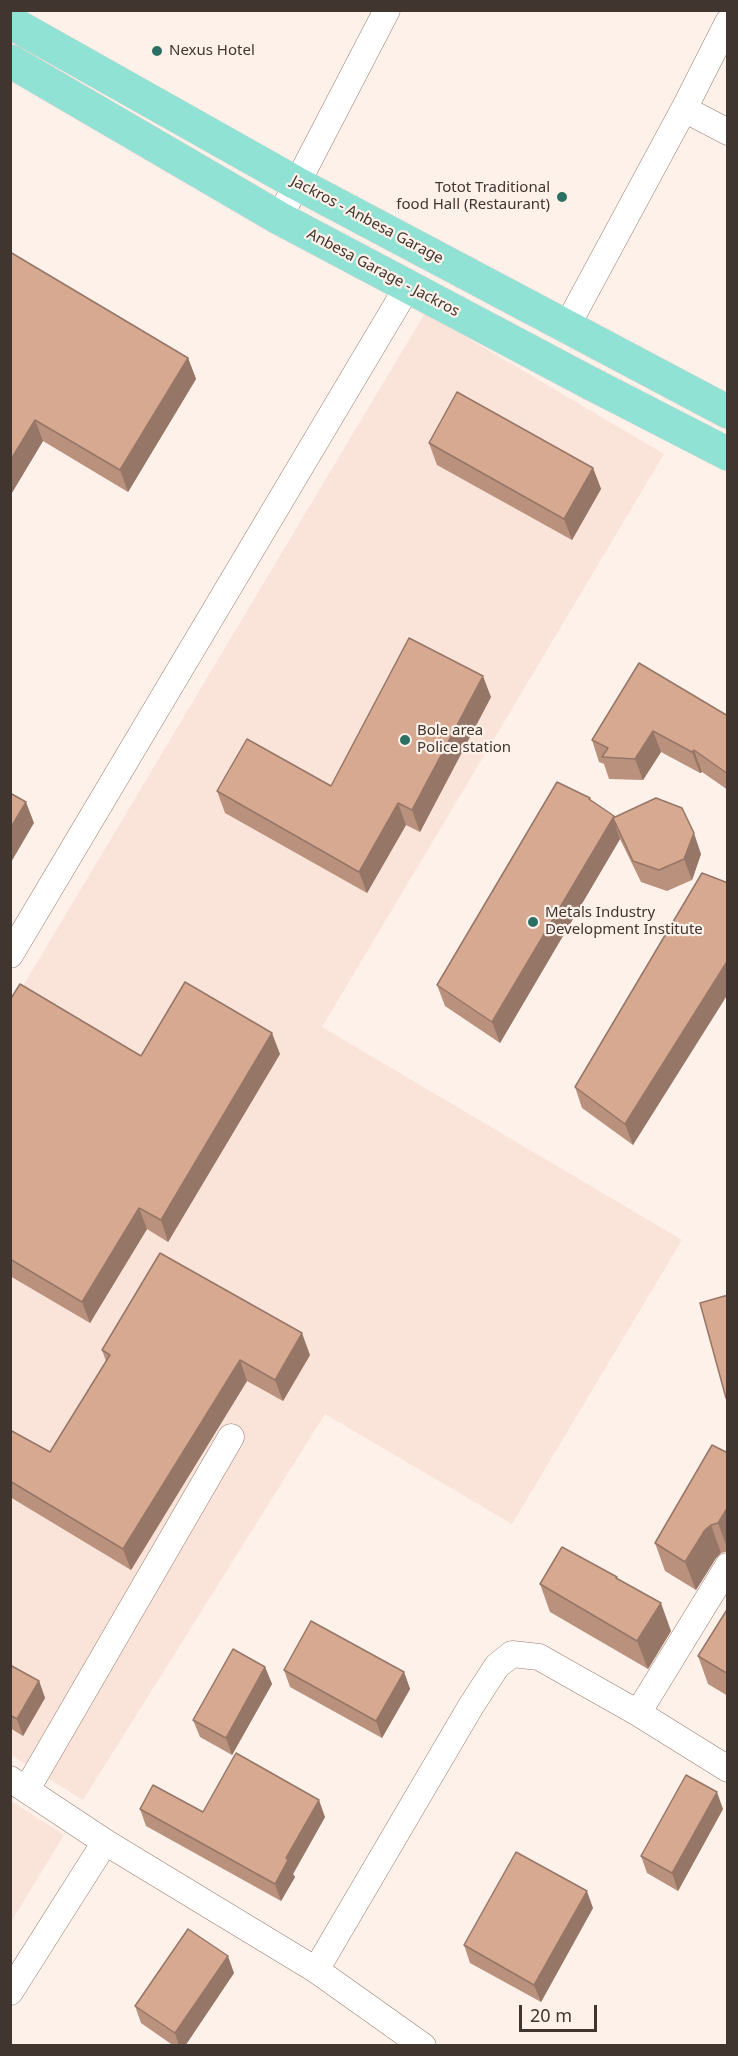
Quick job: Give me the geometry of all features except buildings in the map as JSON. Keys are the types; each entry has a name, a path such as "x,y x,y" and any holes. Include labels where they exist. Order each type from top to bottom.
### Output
{"main road":[{"name":"Jackros - Anbesa Garage","path":"10,22 297,183 728,411"},
{"name":"Anbesa Garage - Jackros","path":"10,61 279,218 728,454"},
{"path":"10,80 44,80"}],"street":[{"path":"279,218 387,10"},
{"path":"567,326 684,109 728,22"},
{"path":"684,109 728,132"},
{"path":"10,955 408,286"},
{"path":"231,1437 19,1784 105,1842 316,1970 423,2046"},
{"path":"638,1713 728,1566"},
{"path":"316,1970 471,1706 497,1666 512,1654 539,1657 638,1713 728,1769"},
{"path":"10,1992 105,1842"}],"shaded area":[{"path":"425,313 664,454 322,1027 682,1240 512,1524 325,1414 83,1800 11,1755 11,1006"},
{"path":"11,1801 64,1835 11,1922"}],"place":[{"name":"Nexus Hotel","path":"157,51"},
{"name":"Totot Traditional food Hall (Restaurant)","path":"562,197"},
{"name":"Bole area Police station","path":"405,740"},
{"name":"Metals Industry Development Institute","path":"533,922"}]}
